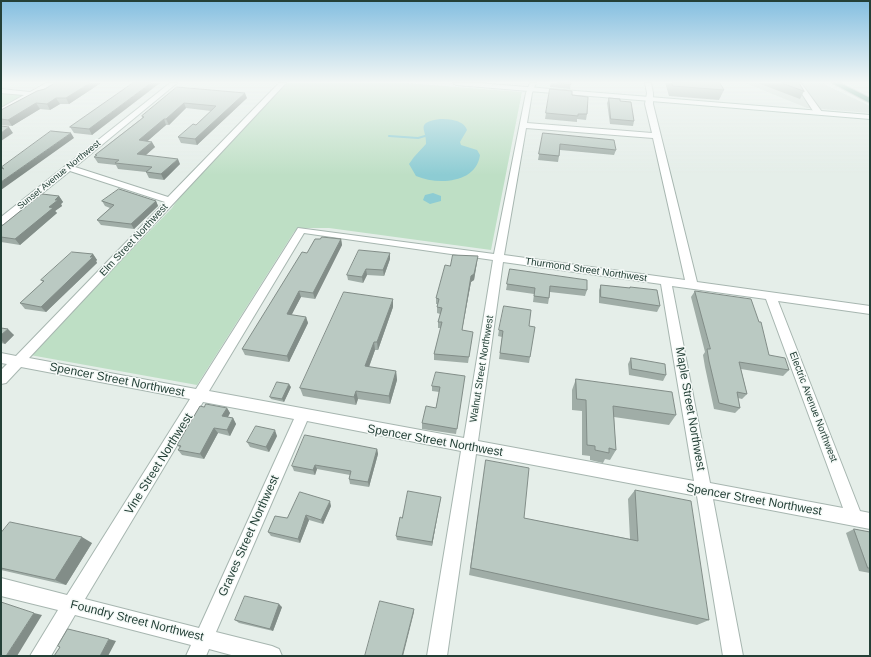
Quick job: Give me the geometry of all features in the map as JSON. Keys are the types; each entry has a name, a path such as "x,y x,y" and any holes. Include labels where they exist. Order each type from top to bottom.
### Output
{"street":[{"name":"Sunset Avenue Northwest","path":"1,222 136,114"},
{"name":"Elm Street Northwest","path":"1,379 171,202 173,196 252,114"},
{"name":"Walnut Street Northwest","path":"437,656 499,257 526,114"},
{"path":"651,114 692,284"},
{"path":"840,114 870,116"},
{"path":"523,125 657,136"},
{"path":"69,168 171,202"},
{"name":"Thurmond Street Northwest","path":"301,230 870,310"},
{"name":"Vine Street Northwest","path":"40,656 301,230"},
{"name":"Maple Street Northwest","path":"666,281 733,656"},
{"name":"Electric Avenue Northwest","path":"770,296 855,519"},
{"name":"Spencer Street Northwest","path":"1,358 302,416 870,521"},
{"name":"Graves Street Northwest","path":"196,656 302,416"},
{"name":"Foundry Street Northwest","path":"1,587 272,656"}],"green space":[{"path":"257,114 518,114 491,250 329,228 299,228 294,232 197,385 30,355 172,208 180,196"}],"water":[{"path":"440,119 452,120 463,124 467,130 460,142 461,145 477,150 480,155 477,165 464,177 444,181 425,179 416,176 409,164 426,144 424,125 427,122"},
{"path":"433,193 441,196 441,201 430,204 423,200 425,195"}],"building":[{"path":"1,114 18,114 8,120 1,119"},
{"path":"89,114 110,114 89,129 70,127"},
{"path":"145,114 172,114 139,140 152,142 137,154 178,159 161,174 146,172 152,167 115,163 119,160 94,157 144,117 142,116"},
{"path":"208,114 223,114 195,139 178,137 193,124 196,125"},
{"path":"553,114 587,114 578,114 578,116"},
{"path":"610,114 633,114 634,121 611,119"},
{"path":"1,126 9,127 1,133"},
{"path":"51,131 71,133 1,182 1,168 4,169 2,167"},
{"path":"543,133 614,140 616,150 560,144 559,156 539,154"},
{"path":"119,189 156,201 131,224 97,220 114,205 102,201"},
{"path":"42,194 59,196 55,200 58,200 49,207 53,208 15,239 1,237 1,227"},
{"path":"322,237 341,239 313,293 299,291 287,314 306,317 287,356 242,349 302,252 307,253 315,239 320,239"},
{"path":"359,250 390,253 383,270 366,269 362,277 347,275"},
{"path":"72,252 93,254 90,257 93,257 41,307 20,303 44,281 41,280"},
{"path":"453,255 478,256 474,274 471,276 462,330 473,332 469,357 434,354 442,322 438,322 442,308 437,307 439,299 436,298 445,265 450,266"},
{"path":"510,269 587,280 587,290 550,286 549,298 534,296 535,288 507,284"},
{"path":"601,285 657,290 660,306 601,297"},
{"path":"695,291 751,299 759,322 761,322 769,355 785,358 789,370 739,362 747,394 737,392 740,408 719,403 707,349 710,349"},
{"path":"344,292 393,299 377,342 374,342 365,366 396,371 389,396 356,391 354,397 300,388"},
{"path":"504,306 531,310 529,326 535,327 530,357 500,353 503,331 499,330"},
{"path":"1,328 8,329 1,335"},
{"path":"631,358 665,364 666,375 632,369"},
{"path":"436,372 465,376 457,429 422,423 426,406 436,408 440,387 432,386"},
{"path":"576,379 672,392 676,415 613,406 616,450 609,448 609,453 595,450 595,446 587,445 586,400 577,399"},
{"path":"277,382 289,384 282,399 270,397"},
{"path":"206,404 227,408 222,416 233,418 227,430 214,428 200,454 178,450 181,446 177,445 200,406 204,407"},
{"path":"256,426 275,430 266,447 247,442"},
{"path":"305,435 377,449 368,482 349,479 351,471 315,465 313,470 292,466"},
{"path":"486,460 529,468 524,518 638,541 635,490 691,501 709,620 471,568"},
{"path":"408,491 441,497 432,542 396,536"},
{"path":"300,492 330,501 321,520 306,515 298,539 268,532 275,516 287,518"},
{"path":"10,522 82,537 55,580 1,568 1,533"},
{"path":"854,529 870,532 870,568 868,568"},
{"path":"245,596 279,604 270,629 235,620"},
{"path":"380,601 414,609 402,656 365,656"},
{"path":"1,602 34,613 6,656 1,656"},
{"path":"68,629 109,639 100,656 54,656"}],"waterway":[{"path":"389,136 418,138 425,136"}]}
